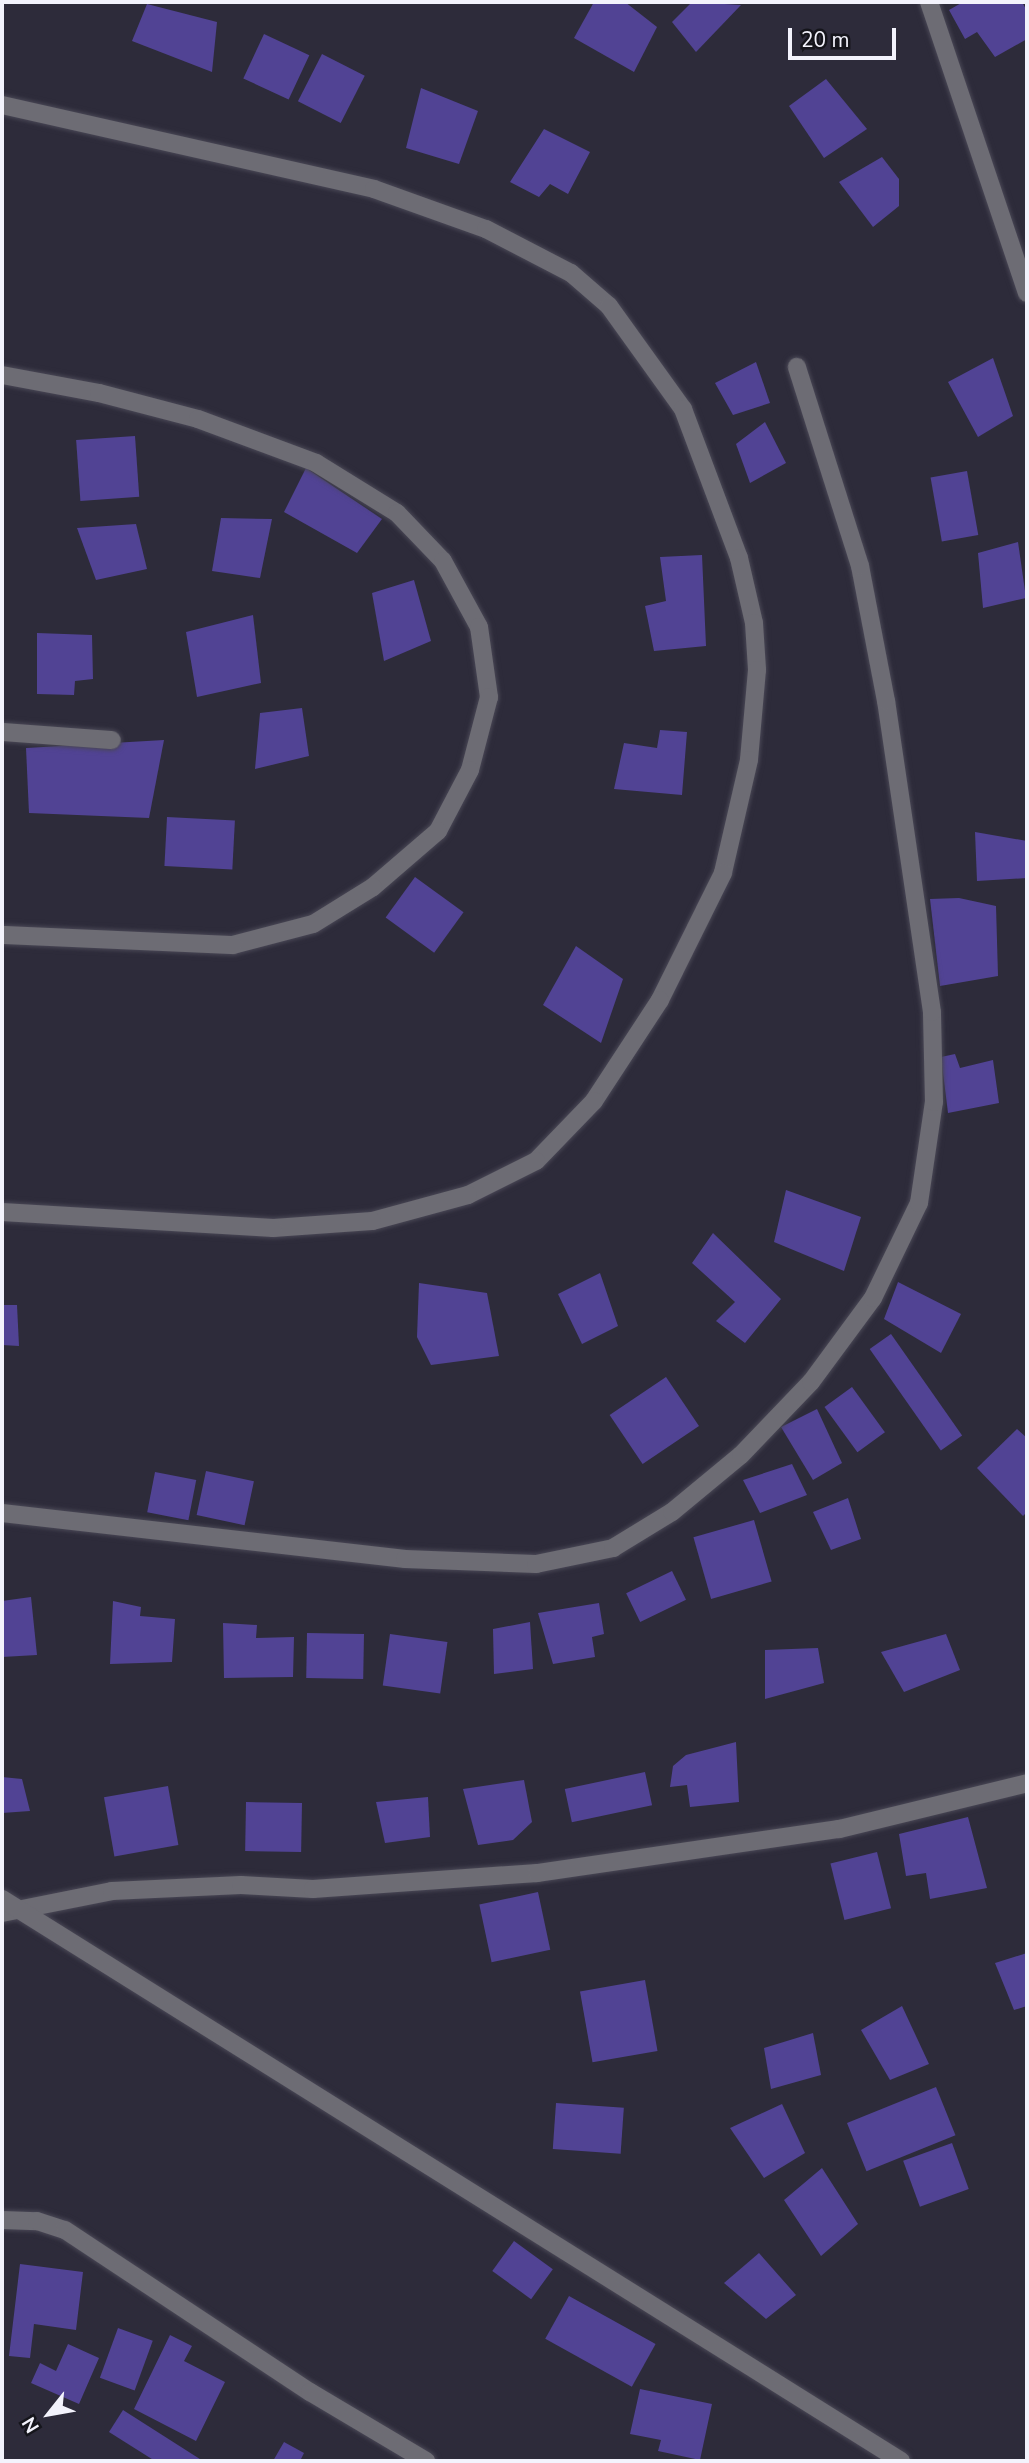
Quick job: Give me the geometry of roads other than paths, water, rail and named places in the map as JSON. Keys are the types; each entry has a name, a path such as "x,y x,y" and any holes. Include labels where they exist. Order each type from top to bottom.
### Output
{"street":[{"path":"929,2 1027,293"},
{"path":"2,105 374,189 486,229 572,273 616,315 683,409 739,558 754,623 757,670 749,760 723,873 660,1000 601,1090 536,1161 468,1195 372,1221 236,1227 2,1212"},
{"path":"2,1513 405,1559 536,1564 613,1548 672,1512 741,1455 811,1382 873,1298 919,1203 934,1102 932,1012 886,701 860,566 797,367"},
{"path":"2,375 99,393 198,419 316,463 397,513 443,561 479,627 489,697 470,770 438,831 373,887 313,923 233,945 2,935"},
{"path":"2,732 112,740"},
{"path":"6,1907 112,1891 241,1885 313,1889 537,1873 839,1829 1027,1783"},
{"path":"6,1907 901,2461"},
{"path":"2,2220 37,2221 65,2230 310,2392 426,2461"}]}
